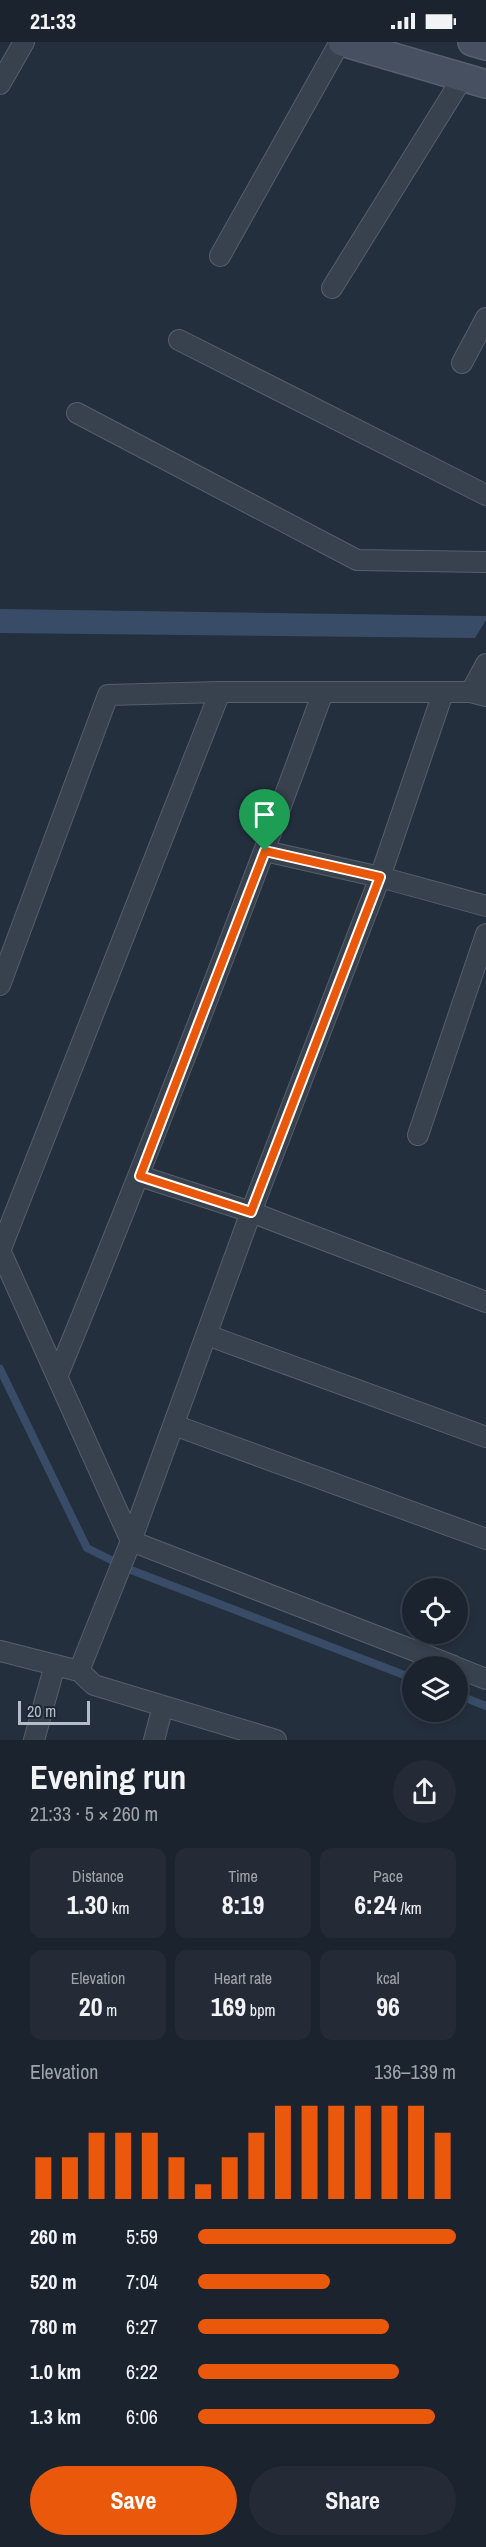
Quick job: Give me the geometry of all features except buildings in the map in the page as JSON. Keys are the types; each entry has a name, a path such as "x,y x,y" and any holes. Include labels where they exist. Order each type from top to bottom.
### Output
{"main road":[{"path":"341,42 475,80"},
{"path":"472,42 486,46"}],"street":[{"path":"0,84 24,42"},
{"path":"220,256 341,42"},
{"path":"332,288 475,80"},
{"path":"462,363 484,327"},
{"path":"179,340 486,495"},
{"path":"77,413 357,560 486,562"},
{"path":"0,985 108,696 220,692 479,694 486,664"},
{"path":"220,692 0,1250 131,1541 428,1656"},
{"path":"57,1377 140,1176 265,851 323,692"},
{"path":"79,1671 131,1541 251,1212 380,877 443,693"},
{"path":"265,851 380,877 486,906"},
{"path":"418,1135 486,934"},
{"path":"140,1176 251,1212 486,1302"},
{"path":"207,1335 486,1437"},
{"path":"174,1425 486,1539"},
{"path":"0,1651 79,1671 94,1685 276,1740"},
{"path":"34,1740 55,1665"},
{"path":"468,1672 486,1679"},
{"path":"154,1740 164,1706"}],"water":[{"path":"0,609 486,616 486,620 475,638 0,633"}],"waterway":[{"path":"0,1369 87,1548 131,1570 402,1674"},
{"path":"468,1699 486,1706"}],"route":[{"path":"265,851 380,877 251,1212 140,1176 265,851"}]}
